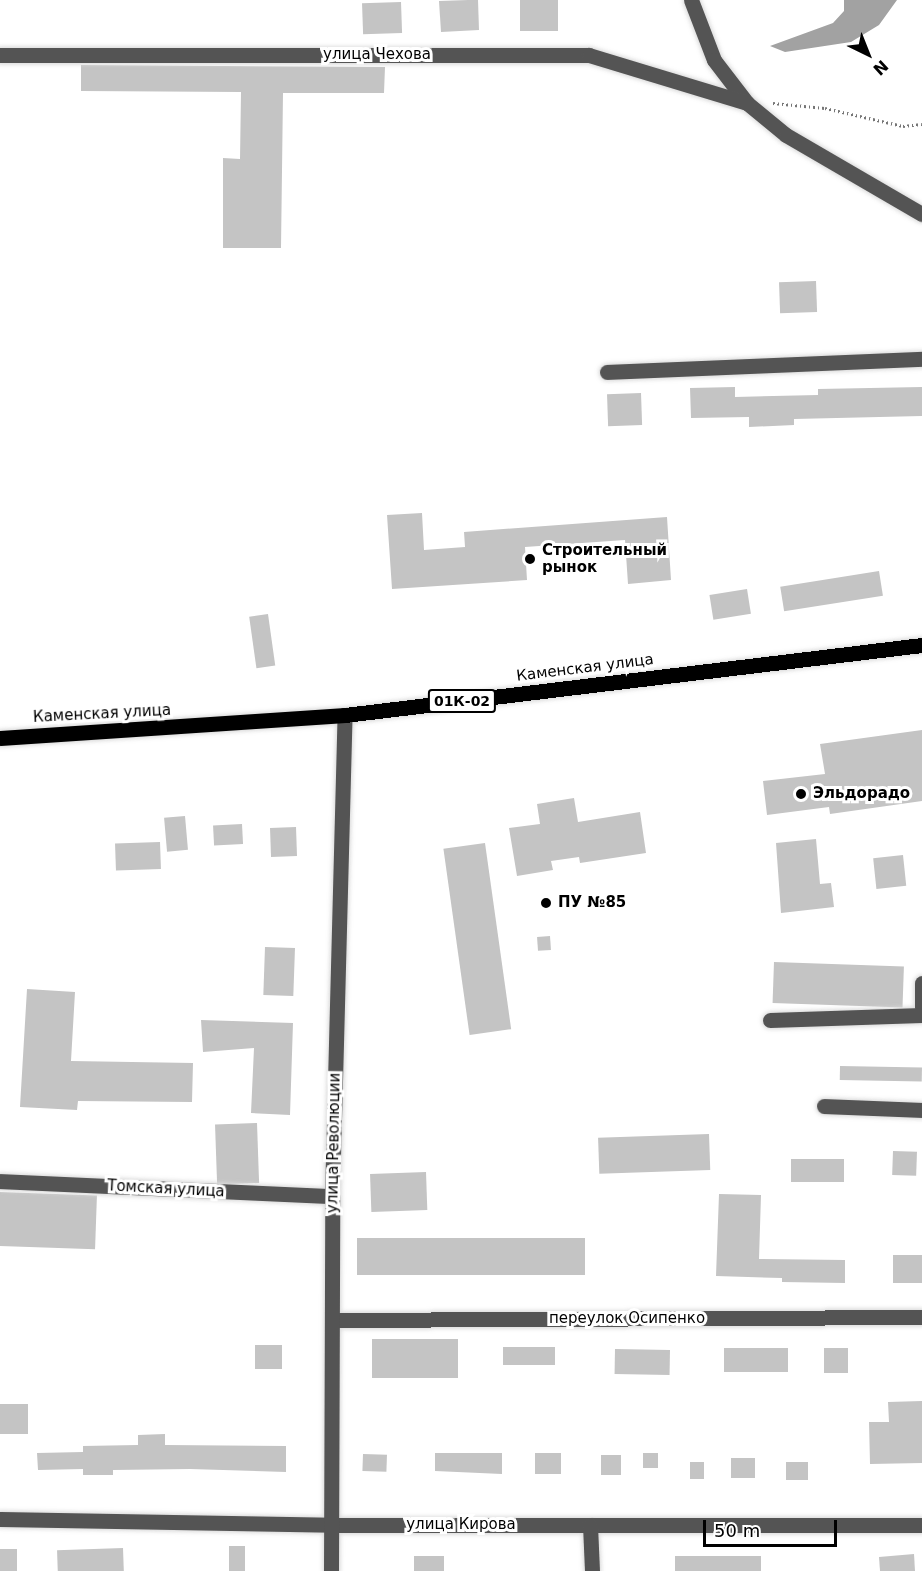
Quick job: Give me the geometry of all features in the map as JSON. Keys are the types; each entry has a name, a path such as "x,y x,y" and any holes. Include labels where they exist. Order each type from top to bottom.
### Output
{"main road":[{"name":"Каменская улица","path":"0,738 345,715 922,645"}],"street":[{"path":"691,0 714,60 747,103 786,135 922,214"},
{"name":"улица Чехова","path":"0,55 589,55 747,103"},
{"path":"607,372 922,358"},
{"name":"улица Революции","path":"331,1571 332,1196 345,715"},
{"path":"922,983 922,1007"},
{"path":"770,1020 922,1015"},
{"path":"824,1106 922,1110"},
{"name":"Томская улица","path":"0,1182 332,1196"},
{"name":"переулок Осипенко","path":"333,1320 922,1317"},
{"name":"улица Кирова","path":"0,1519 332,1525 922,1525"},
{"path":"590,1525 592,1571"}],"path":[{"path":"747,103 790,103 903,126 922,124"}],"shaded area":[{"path":"844,0 897,0 879,25 851,42 785,52 770,46 833,23 844,11"}],"building":[{"path":"478,0 479,30 441,32 439,1"},
{"path":"520,0 558,0 558,31 520,31"},
{"path":"401,2 402,33 363,34 362,3"},
{"path":"81,65 385,67 384,93 283,93 281,248 223,248 223,158 240,159 241,92 81,91"},
{"path":"816,281 817,312 780,313 779,282"},
{"path":"735,387 735,397 818,395 818,389 922,387 922,416 794,419 794,425 749,427 749,417 691,418 690,388"},
{"path":"641,393 642,425 608,426 607,394"},
{"path":"422,513 424,550 465,547 464,532 667,517 671,580 628,584 625,540 525,547 527,580 392,589 387,515"},
{"path":"879,571 883,596 784,611 780,587"},
{"path":"747,589 751,614 713,620 709,595"},
{"path":"268,614 275,665 256,668 249,617"},
{"path":"922,730 922,801 830,814 829,807 767,815 763,781 825,774 820,744"},
{"path":"574,798 578,822 640,812 646,853 580,863 579,857 551,861 553,870 517,876 509,828 540,824 537,804"},
{"path":"185,816 188,850 167,852 164,818"},
{"path":"242,824 243,844 214,845 213,826"},
{"path":"296,827 297,856 271,857 270,828"},
{"path":"816,839 820,884 831,883 834,907 781,913 776,843"},
{"path":"160,842 161,869 116,871 115,844"},
{"path":"485,843 511,1029 470,1035 443,849"},
{"path":"903,855 906,886 876,889 873,858"},
{"path":"550,936 551,950 538,951 537,937"},
{"path":"265,947 295,948 293,996 263,995"},
{"path":"774,962 904,967 902,1008 773,1003"},
{"path":"27,989 75,992 71,1061 193,1063 192,1102 78,1101 77,1110 20,1107"},
{"path":"201,1020 293,1023 290,1115 251,1113 254,1048 203,1052"},
{"path":"840,1066 922,1067 922,1081 840,1080"},
{"path":"257,1123 259,1183 217,1184 215,1124"},
{"path":"709,1134 710,1170 599,1174 598,1138"},
{"path":"893,1151 917,1152 916,1176 892,1175"},
{"path":"791,1159 844,1159 844,1182 791,1182"},
{"path":"426,1172 427,1210 371,1212 370,1174"},
{"path":"0,1192 97,1195 95,1249 0,1246"},
{"path":"719,1194 761,1195 759,1259 845,1260 845,1283 782,1282 782,1278 716,1276"},
{"path":"357,1238 585,1238 585,1275 357,1275"},
{"path":"893,1255 922,1255 922,1283 893,1283"},
{"path":"372,1339 458,1339 458,1378 372,1378"},
{"path":"255,1345 282,1345 282,1369 255,1369"},
{"path":"503,1347 555,1347 555,1365 503,1365"},
{"path":"724,1348 788,1348 788,1372 724,1372"},
{"path":"824,1348 848,1348 848,1373 824,1373"},
{"path":"615,1349 670,1350 670,1375 615,1374"},
{"path":"922,1401 922,1463 870,1464 869,1422 889,1422 888,1402"},
{"path":"0,1404 28,1404 28,1434 0,1434"},
{"path":"165,1434 165,1445 286,1446 286,1472 190,1469 113,1470 113,1475 83,1475 83,1469 38,1470 37,1453 83,1452 83,1446 138,1445 138,1435"},
{"path":"435,1453 502,1453 502,1474 435,1471"},
{"path":"535,1453 561,1453 561,1474 535,1474"},
{"path":"643,1453 658,1453 658,1468 643,1468"},
{"path":"363,1454 387,1455 386,1472 362,1471"},
{"path":"601,1455 621,1455 621,1475 601,1475"},
{"path":"731,1458 755,1458 755,1478 731,1478"},
{"path":"690,1462 704,1462 704,1479 690,1479"},
{"path":"786,1462 808,1462 808,1480 786,1480"},
{"path":"229,1546 245,1546 245,1571 229,1571"},
{"path":"123,1548 124,1571 58,1571 57,1550"},
{"path":"0,1549 17,1549 17,1571 0,1571"},
{"path":"914,1554 915,1571 880,1571 879,1557"},
{"path":"414,1556 444,1556 444,1571 414,1571"},
{"path":"675,1556 761,1556 761,1571 675,1571"}],"place":[{"name":"Строительный рынок","path":"530,559"},
{"name":"Эльдорадо","path":"801,794"},
{"name":"ПУ №85","path":"546,903"}]}
